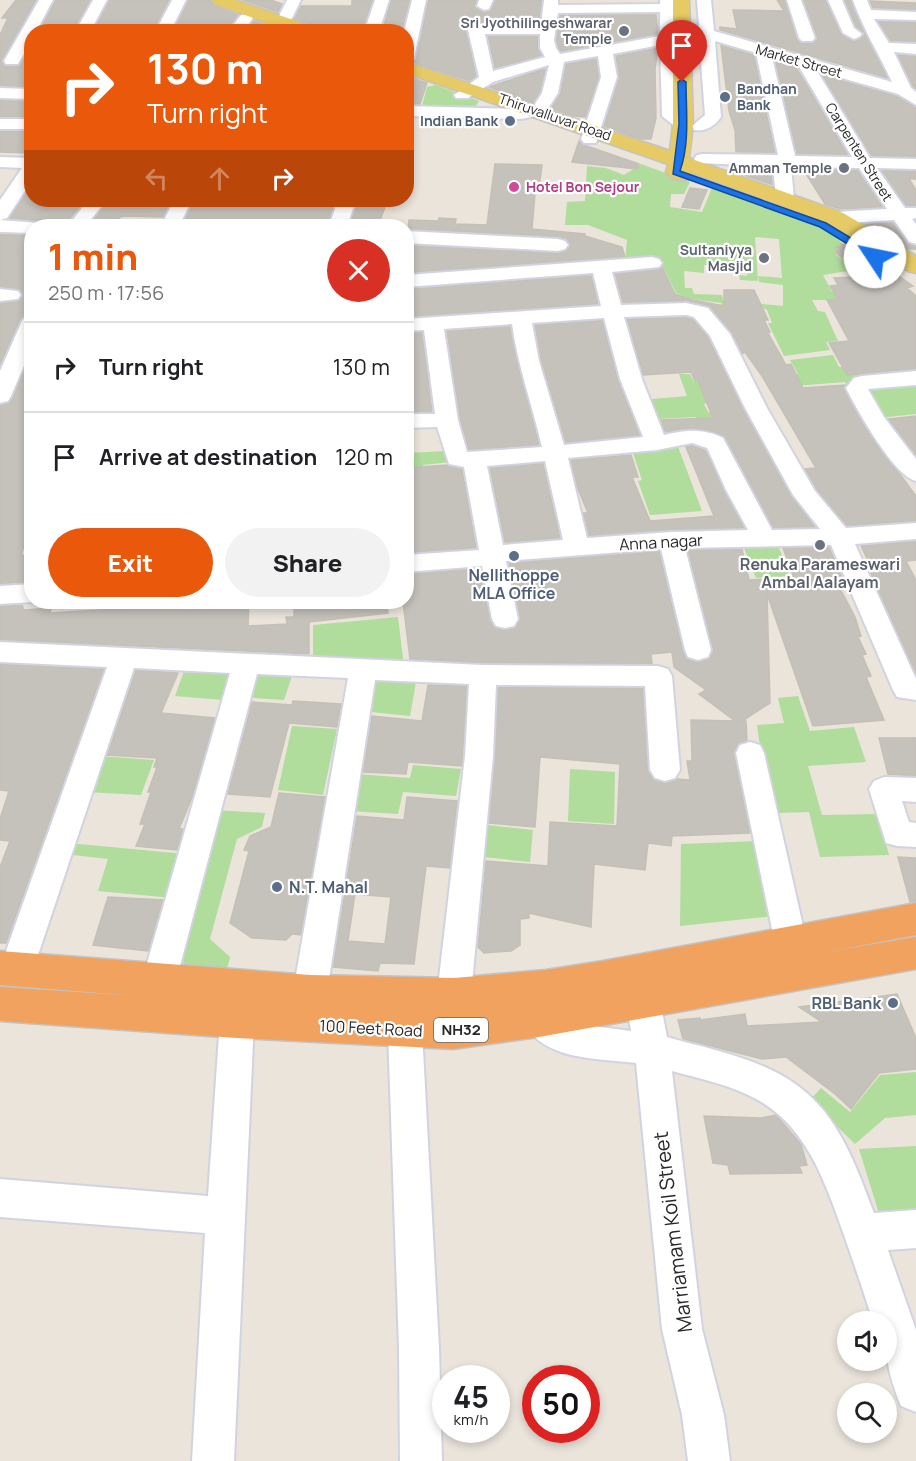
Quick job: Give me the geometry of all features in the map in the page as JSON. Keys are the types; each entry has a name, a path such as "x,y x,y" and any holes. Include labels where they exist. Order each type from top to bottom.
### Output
{"highway":[{"name":"100 Feet Road","path":"8,969 310,992 454,995 546,987 592,980 916,919"},
{"name":"100 Feet Road","path":"0,1004 453,1032 916,953"}],"main road":[{"path":"678,166 688,129 701,32 694,0"},
{"path":"218,1 276,24"},
{"path":"218,1 239,24"},
{"path":"672,3 688,129 701,170 823,225 916,282"},
{"name":"Thiruvalluvar Road","path":"414,69 474,87 529,113 678,166 701,170"},
{"name":"Thiruvalluvar Road","path":"414,77 474,87"},
{"name":"Thiruvalluvar Road","path":"529,113 557,118 591,134 635,145 678,166"},
{"path":"635,145 662,144 688,129"},
{"path":"701,170 785,198 835,218 916,266"}],"street":[{"path":"30,24 46,0"},
{"path":"86,24 100,0"},
{"path":"166,24 179,0"},
{"path":"285,24 294,0"},
{"path":"373,24 382,0"},
{"path":"414,24 419,0"},
{"path":"701,32 704,0"},
{"path":"794,0 807,38"},
{"path":"835,0 848,30 854,34"},
{"path":"557,59 551,54 547,35 551,4 583,14 616,19 672,3 668,39 670,116 688,129"},
{"path":"863,7 916,16"},
{"name":"Market Street","path":"863,7 873,31 876,63 911,94"},
{"path":"616,19 623,47"},
{"path":"547,35 476,30 479,44 474,87 589,50 668,39"},
{"path":"873,31 894,32"},
{"name":"Market Street","path":"701,32 805,64 876,63 911,94"},
{"path":"6,61 24,34"},
{"path":"876,63 916,49"},
{"path":"557,118 589,50"},
{"path":"589,50 609,77 591,134"},
{"path":"763,51 785,163 785,198"},
{"path":"414,111 529,113 551,96 557,59"},
{"path":"6,61 24,62"},
{"name":"Carpenten Street","path":"805,64 865,164 908,213 916,238"},
{"path":"0,93 24,94"},
{"path":"0,124 24,124"},
{"path":"0,162 24,167"},
{"path":"701,170 785,163 916,164"},
{"path":"3,206 24,178"},
{"path":"82,219 92,207"},
{"path":"174,219 179,208"},
{"path":"835,218 908,213"},
{"path":"0,226 24,227"},
{"path":"414,237 558,245"},
{"path":"414,280 652,263"},
{"path":"602,268 644,419 657,443"},
{"path":"414,324 613,311 686,309 701,312 710,319 720,334 756,408 805,495 840,537 908,690 916,690"},
{"path":"521,318 528,361 555,453 577,546"},
{"path":"434,323 447,420 458,459 474,460 657,443 692,436 715,443 764,537"},
{"path":"0,396 24,357"},
{"path":"916,378 862,383 857,388 873,418 916,474"},
{"path":"414,421 447,420"},
{"path":"474,460 505,619"},
{"name":"Anna nagar","path":"414,563 477,559 492,554 577,546 671,540 840,537 916,531"},
{"path":"671,540 699,650"},
{"path":"0,595 24,594"},
{"path":"3,660 124,658 483,675 658,676 665,770"},
{"path":"8,969 124,658"},
{"path":"159,981 246,665"},
{"path":"310,992 363,669"},
{"path":"454,995 479,756 483,675"},
{"path":"750,753 790,944"},
{"path":"916,790 884,789 897,834 916,835"},
{"name":"Marriamam Koil Street","path":"643,1001 652,1049 682,1329 704,1415 709,1461"},
{"path":"539,1019 563,1038 652,1049 737,1073 772,1089 801,1111 825,1143 863,1233 916,1391"},
{"path":"213,1461 218,1324 227,1216 237,1020"},
{"path":"405,1030 419,1348 421,1461"},
{"path":"0,1198 227,1216"},
{"path":"863,1233 916,1229"}],"green space":[{"path":"435,85 479,101 473,110 414,109 414,106 422,106 427,87"},
{"path":"641,164 690,182 684,194 671,194 670,207 702,212 712,188 824,229 843,244 835,247 841,251 835,254 847,263 864,258 867,268 823,275 832,292 843,291 838,300 812,300 818,311 825,312 838,341 826,342 830,350 784,356 768,323 772,323 767,310 763,308 746,309 743,302 783,306 783,285 759,282 758,276 782,278 779,239 755,237 758,281 740,280 739,275 747,276 747,268 704,265 704,273 684,271 685,288 692,288 694,294 722,295 723,300 742,302 723,308 721,303 692,299 676,293 662,265 625,263 627,240 588,225 565,225 567,202 585,201 587,166 606,168 624,175"},
{"path":"833,355 839,367 854,366 863,381 850,391 845,382 795,386 789,375 798,374 790,360"},
{"path":"679,374 690,374 694,382 699,382 708,403 704,404 716,423 708,424 713,435 702,436 696,417 657,419 641,400 687,396"},
{"path":"913,381 916,386 916,414 878,418 863,386"},
{"path":"677,444 702,511 650,515 638,481 642,480 631,447"},
{"path":"448,451 451,462 423,465 426,480 414,474 414,453"},
{"path":"778,545 790,576 756,578 744,548"},
{"path":"398,617 404,667 313,664 313,625"},
{"path":"186,666 234,669 223,700 175,696"},
{"path":"249,669 294,670 284,700 241,697"},
{"path":"368,673 417,676 410,716 361,711"},
{"path":"798,696 810,731 854,727 866,762 808,766 822,815 878,814 889,855 820,857 809,812 777,813 762,760 757,725 784,723 778,698"},
{"path":"292,726 337,729 323,795 278,790"},
{"path":"99,756 154,760 141,795 86,792"},
{"path":"413,765 461,769 456,796 403,792 398,814 350,811 356,774 410,778"},
{"path":"570,769 615,772 614,824 568,821"},
{"path":"214,810 265,813 262,827 237,839 210,939 230,957 225,977 192,973 176,953"},
{"path":"477,824 533,830 530,862 474,856"},
{"path":"759,841 774,916 680,926 681,844"},
{"path":"68,843 185,854 173,898 98,891 108,859 64,854"},
{"path":"916,1072 916,1115 885,1118 855,1144 810,1100 821,1088 850,1112 880,1075"},
{"path":"916,1146 916,1218 881,1220 859,1149"}],"building":[{"path":"16,0 36,0 2,62 6,66 18,66 24,57 24,87 0,86 0,35 8,18 2,18"},
{"path":"55,0 90,0 77,24 43,24"},
{"path":"109,0 169,0 157,24 97,24"},
{"path":"188,0 210,0 213,6 238,15 232,24 176,24"},
{"path":"243,0 271,0 282,4 278,12"},
{"path":"352,0 373,0 365,24 311,24 294,18 301,6 352,6"},
{"path":"391,0 410,0 404,24 384,24"},
{"path":"428,0 477,0 475,7 484,12 491,10 495,0 542,0 539,23 471,25 466,28 476,76 470,81 414,63"},
{"path":"777,0 785,0 797,40 802,43 812,43 817,37 803,0 826,0 841,34 855,41 864,34 856,27 844,0 851,0 888,78 720,30 720,27 737,29 733,10 784,11"},
{"path":"870,1 916,3 916,10 873,8"},
{"path":"656,14 658,34 561,52 558,47 556,40 560,15"},
{"path":"878,21 916,22 916,42 890,41"},
{"path":"488,36 538,36 538,48 542,56 495,68"},
{"path":"721,45 754,55 775,153 736,152 735,130 729,111"},
{"path":"658,48 655,70 656,118 651,139 640,139 604,126 619,78 616,56"},
{"path":"898,55 916,56 916,89 913,87"},
{"path":"596,59 599,77 586,117 573,116 551,108 560,93 566,64"},
{"path":"775,60 796,67 848,155 797,154"},
{"path":"546,68 540,92 533,103 489,87"},
{"path":"822,75 897,96 916,107 916,157 871,156"},
{"path":"414,79 427,83 420,104 414,104"},
{"path":"0,100 24,101 24,117 0,117"},
{"path":"0,131 24,131 24,153 0,152"},
{"path":"579,141 584,145 639,164 637,169 572,162"},
{"path":"495,164 542,165 540,181 536,181 532,229 585,234 585,236 622,247 625,257 414,272 414,245 558,253 567,250 570,244 566,239 558,237 414,229 414,220 456,219 455,224 487,225"},
{"path":"734,167 771,168 773,185 733,171"},
{"path":"803,169 858,170 883,207 840,209 825,204"},
{"path":"881,170 916,171 916,179 909,179 916,190 916,206 906,206"},
{"path":"690,188 707,190 699,209 682,207"},
{"path":"24,196 24,207 80,207 69,219 9,218"},
{"path":"103,207 168,207 163,217 125,216 119,219 94,219"},
{"path":"190,207 334,207 329,219 184,219"},
{"path":"356,207 385,207 381,219 352,219"},
{"path":"893,222 907,243 916,246 916,249 908,249 866,224"},
{"path":"0,234 24,235 24,315 0,365 0,303 18,301 23,295 18,289 0,287"},
{"path":"854,241 869,250 863,251 913,286 907,288 916,296 916,369 847,375 829,343 849,341 827,300 838,299 830,286 838,285 834,278 858,277 852,272 858,270 836,253 842,251 837,251 836,247"},
{"path":"662,267 675,294 693,300 724,306 724,290 754,290 768,320 764,320 770,332 768,333 786,365 791,364 803,388 845,385 844,389 865,427 916,496 916,521 847,526 817,490 805,469 816,468 762,376 745,352 742,354 732,333 710,307 686,301 623,303 615,274"},
{"path":"591,275 598,304 414,316 414,288"},
{"path":"686,317 693,319 708,337 743,409 791,496 815,527 773,528 724,436 694,429 665,432 661,420 713,418 698,381 695,381 691,372 643,375 627,319"},
{"path":"602,320 618,380 640,435 566,443 541,360 535,325"},
{"path":"510,326 539,445 469,450 460,420 447,331"},
{"path":"414,332 422,332 432,412 414,412"},
{"path":"24,371 24,545 21,556 24,555 24,582 0,584 0,405 10,402"},
{"path":"916,416 916,455 888,419"},
{"path":"692,445 705,450 744,528 589,536 583,513 588,513 576,484 571,460 631,455 638,477 632,477 650,521 714,516 686,447"},
{"path":"543,463 560,538 505,543 490,468"},
{"path":"448,465 462,469 476,548 414,552 414,467"},
{"path":"916,541 916,560 906,561 916,580 916,674 869,570 872,569 861,546"},
{"path":"829,547 841,576 834,577 855,617 861,636 858,637 866,654 862,655 871,676 866,677 884,720 813,726 767,594 770,703 742,721 746,721 747,741 738,744 734,753 750,833 672,836 671,846 648,843 645,870 594,864 591,927 529,913 529,918 520,919 520,945 511,951 484,953 478,947 486,861 548,866 550,822 617,826 620,764 540,757 535,827 489,823 498,687 643,688 648,770 653,779 664,783 677,779 690,780 687,761 692,761 691,720 735,721 699,694 706,690 674,667 672,652 651,654 652,664 483,663 410,659 404,609 414,609 414,573 480,568 490,620 496,628 505,630 516,627 520,619 509,563 659,551 683,651 687,659 699,662 709,659 713,649 688,550 742,549 749,580 794,578 783,548"},
{"path":"22,605 24,610 51,609 50,613 114,609 249,609 248,626 287,624 286,617 294,617 294,609 388,609 388,613 309,622 309,654 0,640 0,606"},
{"path":"0,664 104,669 6,943 0,943 0,867 10,841 0,840 0,819 9,791 0,790"},
{"path":"136,670 178,673 161,713 215,718 193,795 179,829 183,829 177,850 136,846 145,824 140,824 151,792 148,792 157,767 154,767 157,758 107,755"},
{"path":"428,685 467,686 462,766 408,762 406,774 363,772 372,716 422,721"},
{"path":"293,701 341,704 337,727 289,723 270,797 228,794 252,702 292,705"},
{"path":"879,738 916,738 916,776 888,774"},
{"name":"N.T. Mahal","path":"279,793 325,797 301,935 292,934 286,940 252,938 230,923 249,851 244,850 250,836 271,827"},
{"path":"407,797 457,801 450,868 426,866 414,964 380,963 378,971 333,967 357,816 404,820","holes":["355,894 391,897 385,944 348,941"]},
{"path":"898,857 916,858 916,901 910,902"},
{"path":"108,897 163,900 148,951 93,945"},
{"path":"897,994 916,1038 916,1069 879,1073 851,1109 786,1057 762,1059 683,1039 678,1020 700,1018 700,1020 745,1014 747,1026 822,1022 799,1007"},
{"path":"776,1115 801,1144 807,1165 799,1166 802,1173 730,1174 728,1165 713,1163 704,1116 761,1118"}],"place":[{"name":"Sri Jyothilingeshwarar Temple","path":"624,31"},
{"name":"Bandhan Bank","path":"725,97"},
{"name":"Indian Bank","path":"510,121"},
{"name":"Amman Temple","path":"844,168"},
{"name":"Hotel Bon Sejour","path":"514,187"},
{"name":"Sultaniyya Masjid","path":"764,258"},
{"name":"Renuka Parameswari Ambal Aalayam","path":"820,545"},
{"name":"Nellithoppe MLA Office","path":"514,556"},
{"name":"N.T. Mahal","path":"277,887"},
{"name":"RBL Bank","path":"893,1003"}],"route":[{"path":"682,82 683,124 676,172 823,225 875,257"}]}
